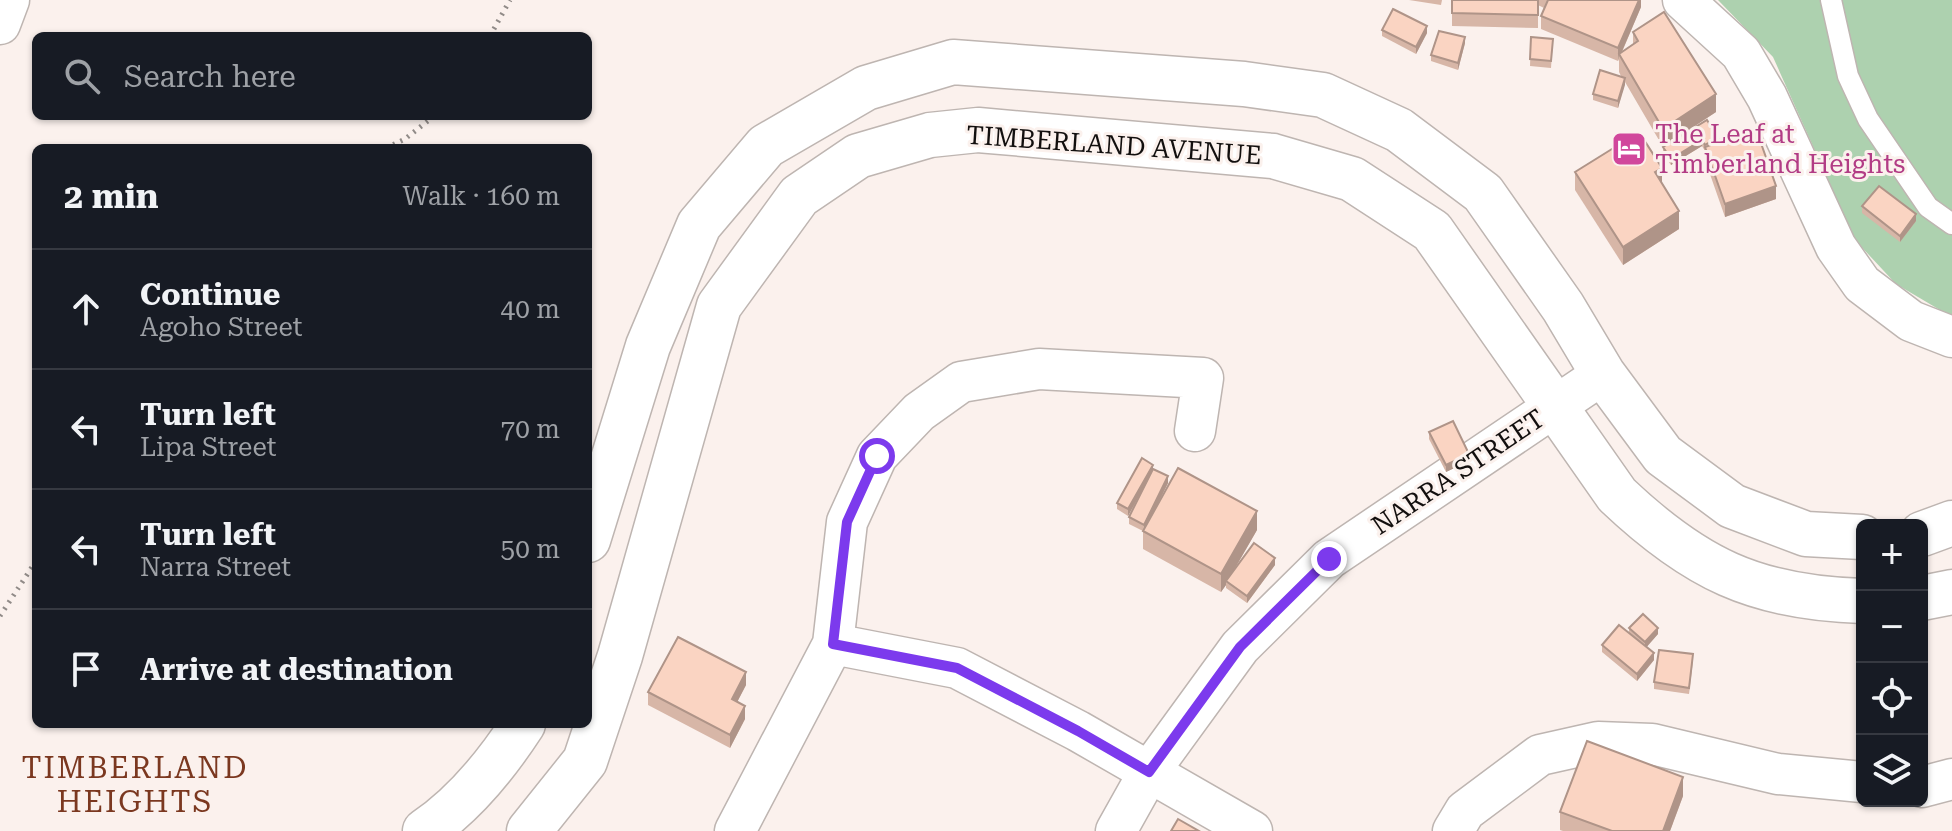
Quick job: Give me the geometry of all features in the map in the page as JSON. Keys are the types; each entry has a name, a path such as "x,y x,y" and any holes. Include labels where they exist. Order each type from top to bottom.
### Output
{"street":[{"path":"0,24 9,0"},
{"path":"1683,0 1741,53 1767,97 1836,247 1862,284 1911,321 1952,337"},
{"path":"592,527 648,346 699,225 766,146 866,88 953,62 1244,84 1323,95 1399,130 1483,193 1563,307 1603,374 1663,455 1732,506 1806,534 1856,537"},
{"name":"TIMBERLAND AVENUE","path":"529,831 585,761 620,656 719,306 799,196 858,156 930,135 978,130 1273,156 1352,179 1432,231 1617,495 1655,531 1727,576 1769,591 1816,600 1856,601"},
{"path":"735,831 833,644 847,522 877,456 919,412 961,382 1039,369 1203,378 1195,431"},
{"name":"NARRA STREET","path":"1116,831 1149,772 1240,647 1329,559 1603,374"},
{"path":"1928,532 1952,523"},
{"path":"592,541 646,561"},
{"path":"1928,597 1952,592"},
{"path":"833,644 957,668 1078,731 1252,831"},
{"path":"425,831 442,819 499,760 520,728"},
{"path":"1453,831 1465,811 1540,755 1598,742 1652,744 1778,774 1856,781"},
{"path":"1928,785 1952,779"}],"lane":[{"path":"1831,0 1848,76 1868,119 1928,207 1952,224"}],"path":[{"path":"492,32 510,0"},
{"path":"394,144 429,120"},
{"path":"0,616 32,567"}],"green space":[{"path":"1718,0 1952,0 1952,315 1896,284 1855,240 1773,57"}],"building":[{"path":"1452,0 1538,0 1538,15 1452,13"},
{"path":"1548,0 1639,0 1618,48 1541,16"},
{"path":"1393,9 1427,26 1416,47 1382,30"},
{"path":"1664,12 1716,94 1663,129 1619,54 1638,41 1633,32"},
{"path":"1439,31 1465,37 1458,63 1431,55"},
{"path":"1531,37 1553,39 1551,61 1530,59"},
{"path":"1600,70 1625,78 1618,101 1593,94"},
{"path":"1707,120 1718,138 1705,145 1702,140 1671,159 1663,147"},
{"path":"1756,129 1776,186 1725,204 1705,147"},
{"path":"1628,139 1635,150 1646,143 1662,168 1655,172 1679,211 1623,247 1575,172"},
{"path":"1879,186 1916,214 1900,236 1862,206"},
{"path":"1453,421 1469,454 1446,465 1429,432"},
{"path":"1142,458 1153,465 1128,509 1117,503"},
{"path":"1178,468 1257,511 1221,574 1143,531"},
{"path":"1153,469 1168,476 1144,525 1129,517"},
{"path":"1254,543 1275,558 1247,596 1226,581"},
{"path":"1643,614 1658,628 1645,642 1629,628"},
{"path":"1619,625 1654,653 1637,674 1602,645"},
{"path":"678,637 746,672 732,699 745,706 730,735 648,692"},
{"path":"1659,650 1693,654 1689,688 1654,682"},
{"path":"1587,741 1683,777 1663,831 1612,831 1560,812"},
{"path":"1178,819 1199,831 1171,831"}],"place":[{"name":"The Leaf at Timberland Heights","path":"1629,149"}],"district":[{"name":"TIMBERLAND HEIGHTS","path":"135,785"}],"route":[{"path":"877,456 847,522 833,644 957,668 1149,772 1240,647 1329,559"}]}
